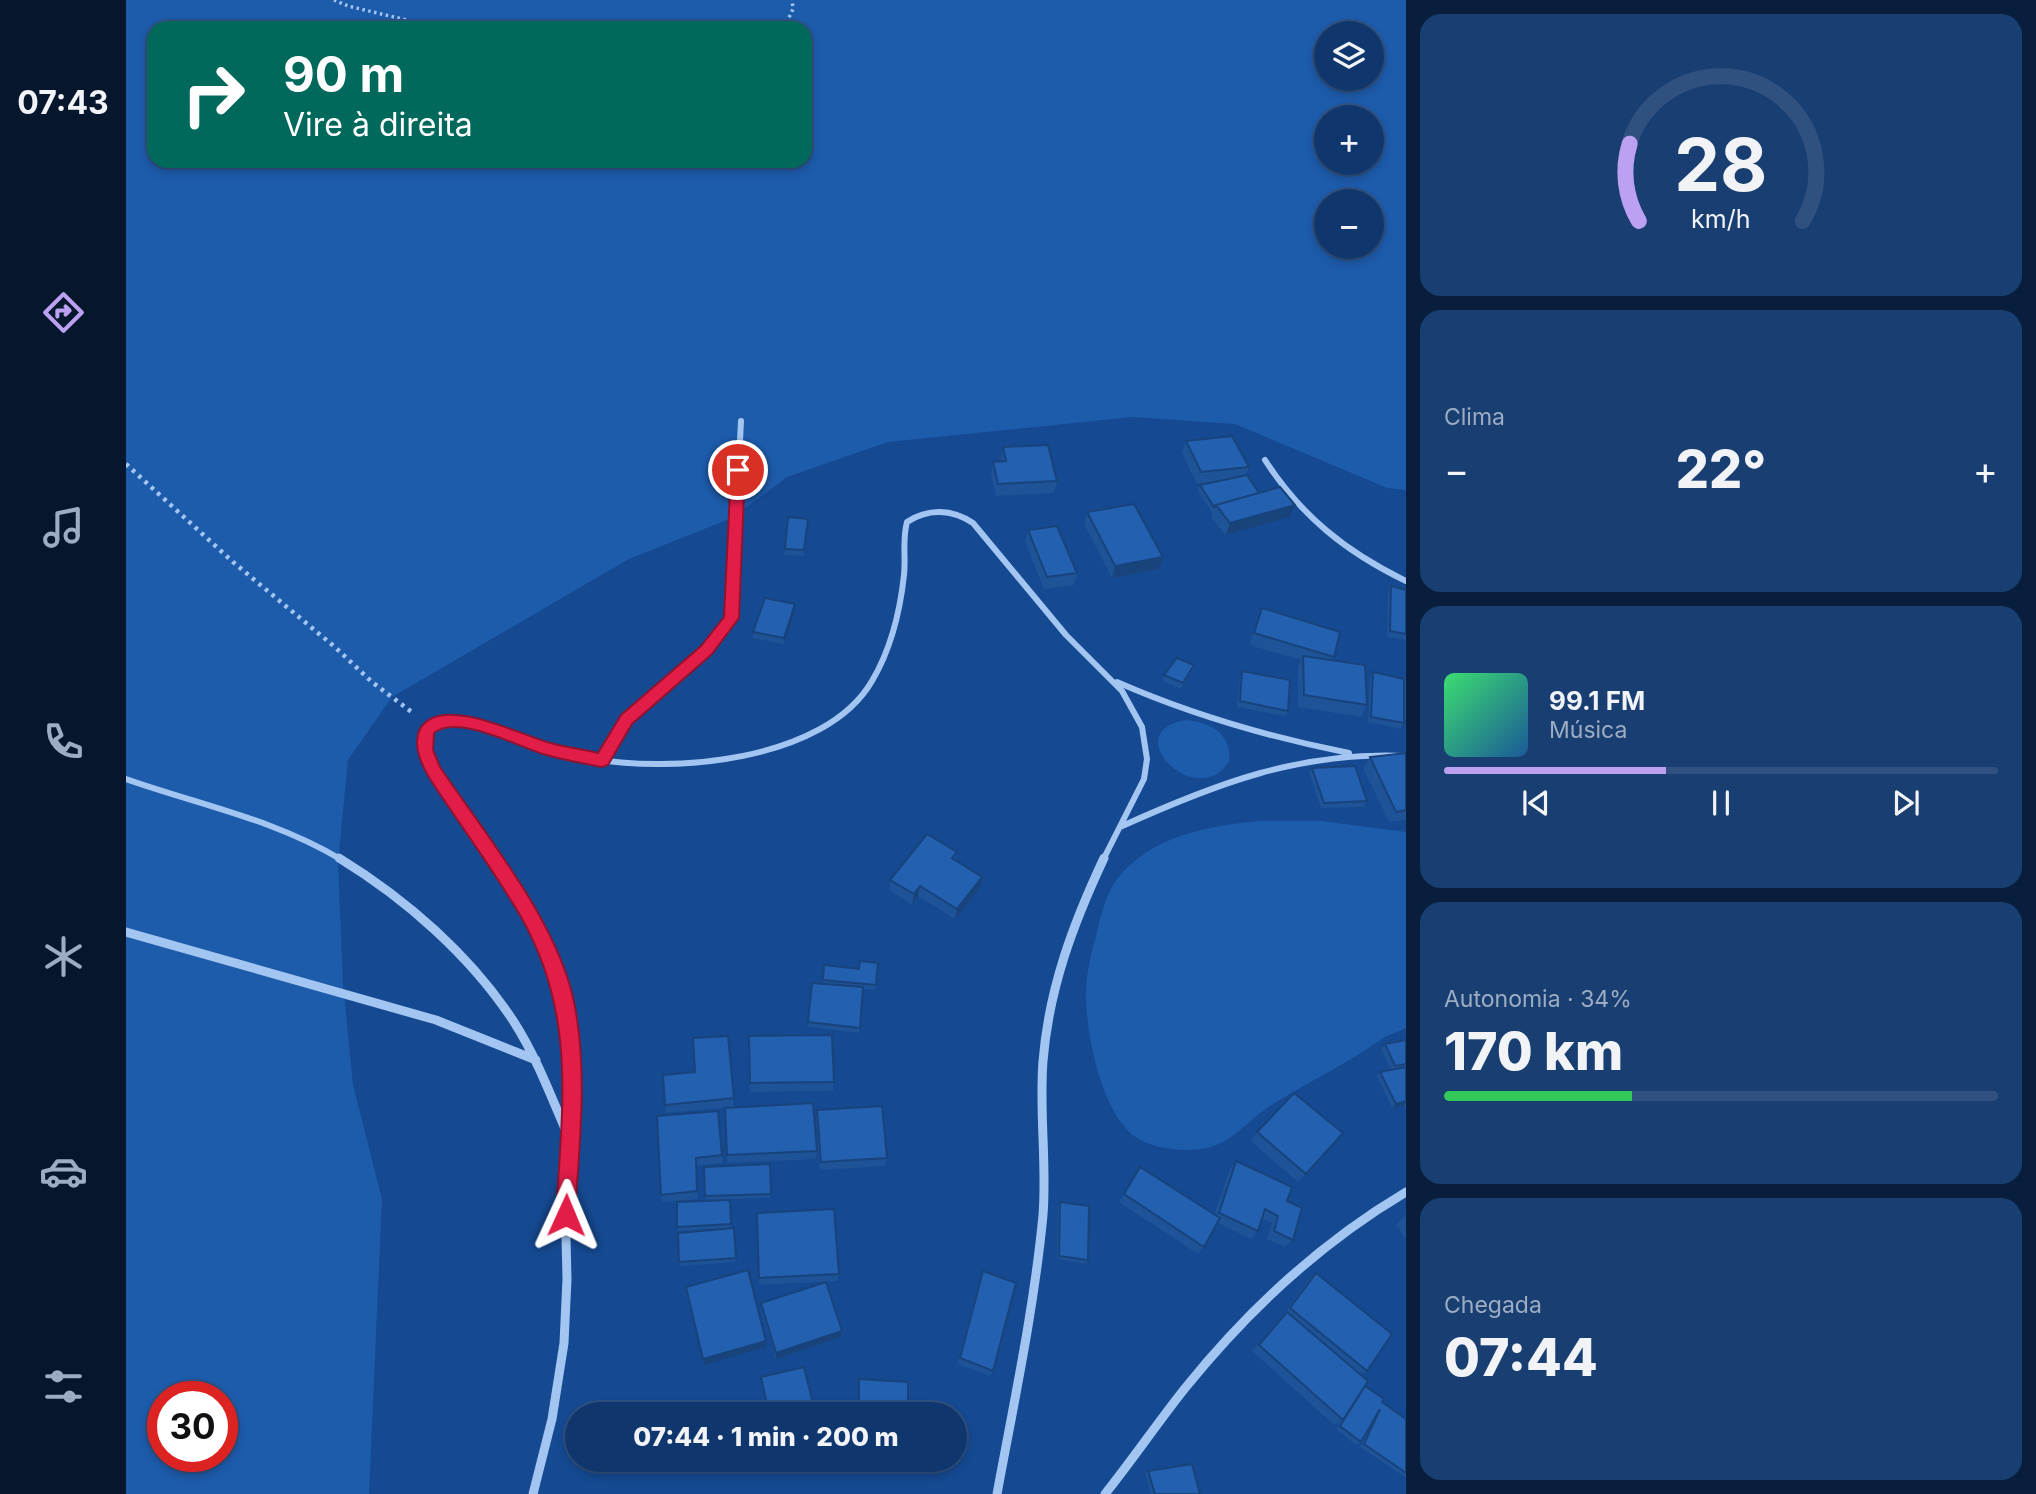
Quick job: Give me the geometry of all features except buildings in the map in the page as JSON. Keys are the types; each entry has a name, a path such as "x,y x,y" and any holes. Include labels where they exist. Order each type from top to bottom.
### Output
{"street":[{"path":"602,761 626,720 706,650 731,618 741,421"},
{"path":"1265,460 1301,512 1327,536 1365,561 1406,581"},
{"path":"533,1494 553,1426 560,1385 568,1289 565,1195 573,1079 566,1008 553,960 521,901 433,770 425,750 424,739 431,726 447,721 476,723 545,748 602,761 659,764 730,755 786,743 836,720 857,702 866,690 884,657 898,609 904,575 905,527 910,519 925,513 950,512 965,516 973,523 1011,572 1112,679 1127,698 1142,727 1147,759 1144,779 1068,938 1049,1012 1042,1061 1043,1211 1037,1270 997,1494"},
{"path":"1112,679 1166,703 1247,731 1356,755"},
{"path":"1120,827 1225,783 1272,768 1356,755 1406,756"},
{"path":"126,779 286,830 325,848 415,913 475,972 513,1019 536,1060 569,1139"},
{"path":"126,932 436,1020 536,1060"},
{"path":"1105,1494 1185,1387 1272,1290 1334,1237 1406,1192"}],"path":[{"path":"334,0 411,21"},
{"path":"787,21 793,9 792,0"},
{"path":"126,464 233,562 336,648 372,682 431,726"}],"shaded area":[{"path":"126,0 1406,0 1406,490 1387,488 1235,424 1133,417 888,442 787,477 732,518 629,559 392,697 348,760 338,863 343,983 353,1085 382,1199 369,1494 126,1494"},
{"path":"1186,720 1203,723 1218,731 1227,744 1229,762 1215,775 1199,778 1182,774 1169,764 1160,752 1159,739 1166,727"},
{"path":"1260,821 1322,821 1406,832 1406,1028 1385,1037 1267,1108 1219,1144 1192,1150 1171,1149 1142,1141 1123,1125 1113,1110 1098,1073 1089,1034 1086,983 1103,909 1112,886 1121,874 1135,860 1151,850 1185,834"}],"route":[{"path":"566,1215 573,1079 566,1008 553,960 521,901 433,770 425,750 424,739 431,726 447,721 460,721 476,723 545,748 602,761 626,720 706,650 731,618 738,470"}]}
